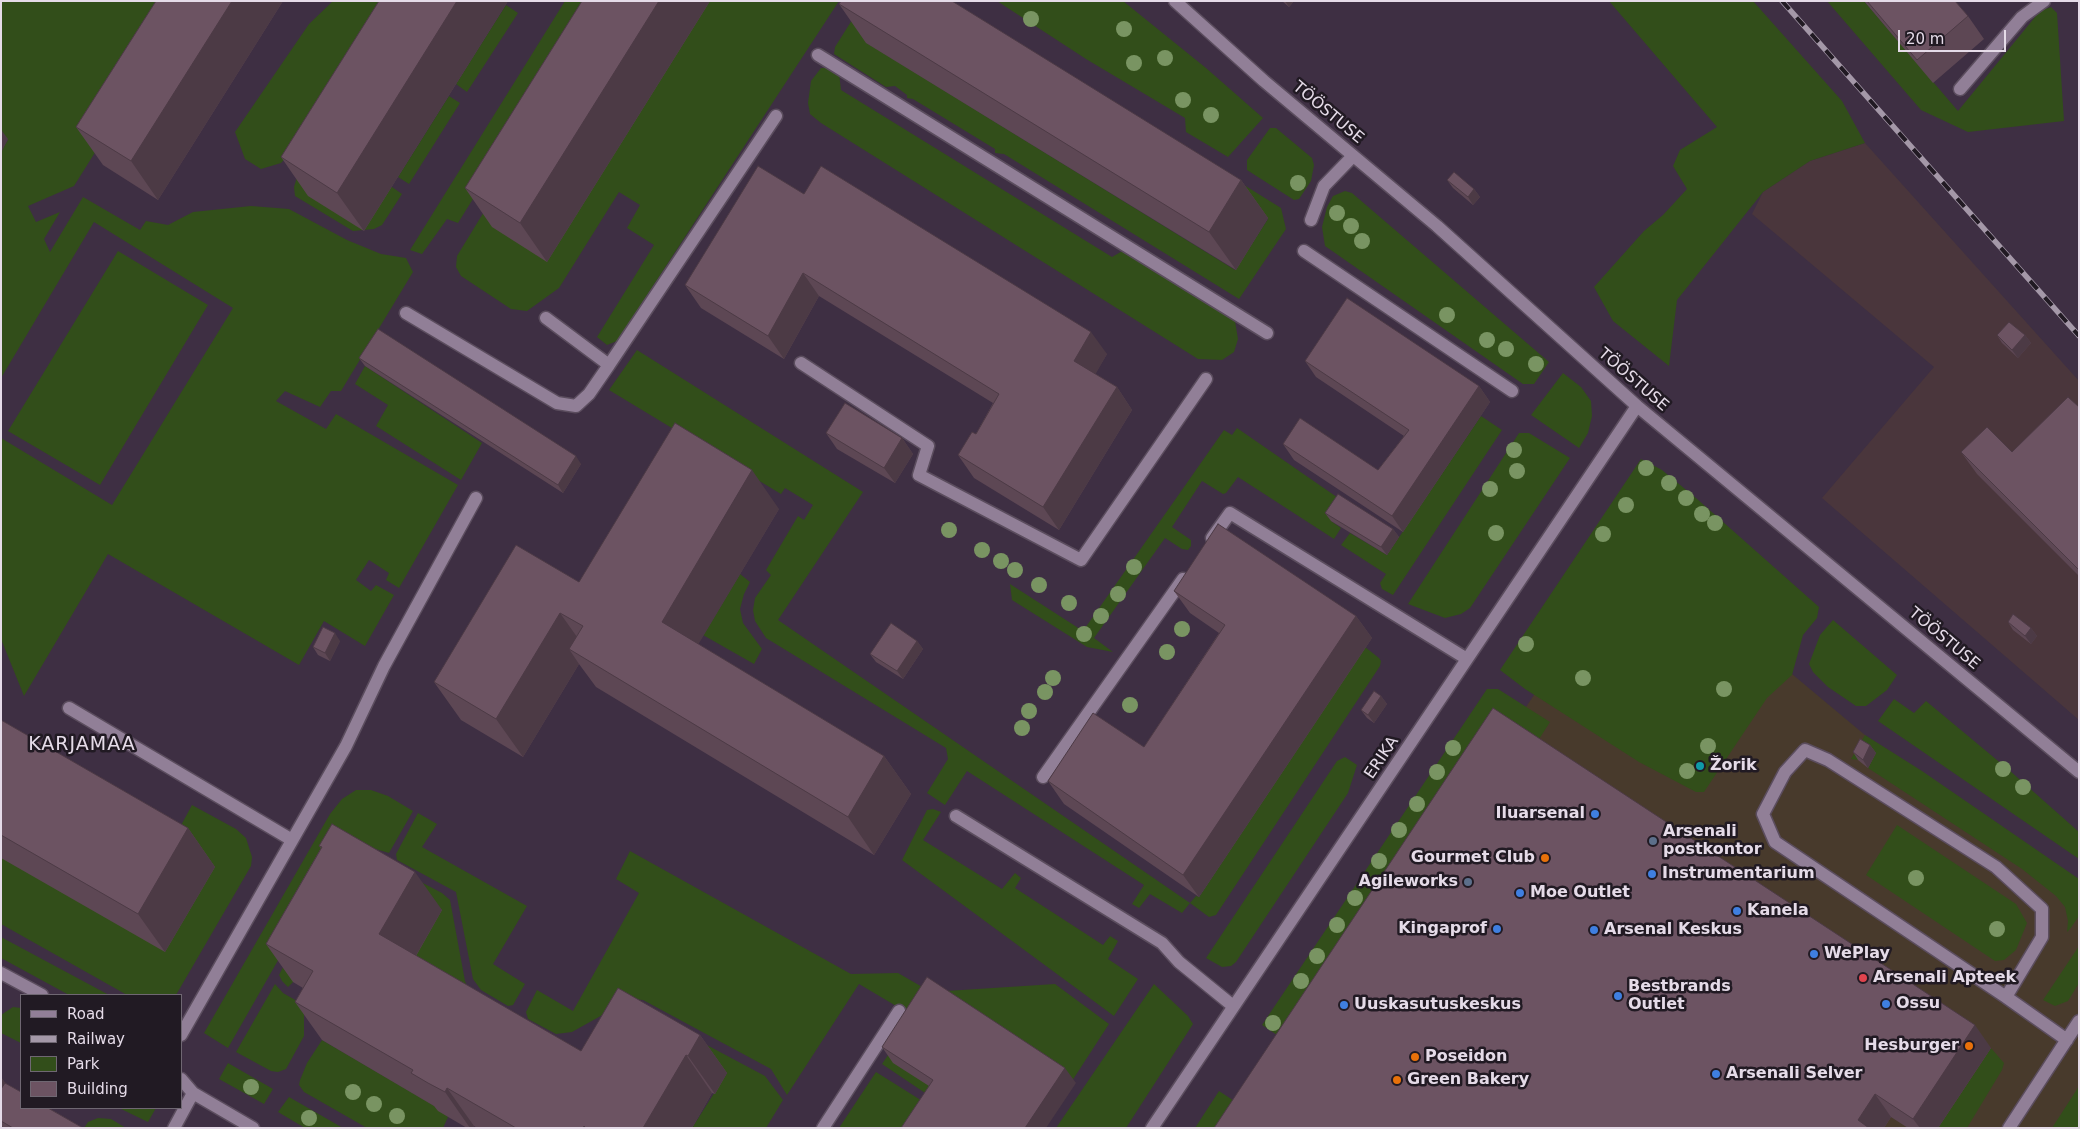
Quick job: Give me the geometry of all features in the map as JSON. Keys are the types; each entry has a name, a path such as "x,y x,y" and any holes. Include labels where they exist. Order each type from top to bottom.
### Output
{"street":[{"name":"TÖÖSTUSE","path":"1175,1 1264,82 1437,226 1637,406 2079,772"},
{"path":"1960,89 2022,17 2044,1"},
{"path":"818,54 1267,333"},
{"path":"406,313 556,403 576,406 589,394 609,365 776,116"},
{"path":"1311,220 1324,186 1353,156"},
{"path":"1304,251 1512,391"},
{"path":"546,318 609,365"},
{"path":"801,363 928,446 919,475 1081,560 1206,379"},
{"name":"ERIKA","path":"1152,1128 1637,406"},
{"path":"182,1033 346,746 384,666 476,498"},
{"path":"1202,552 1230,513 1467,659"},
{"path":"1043,777 1191,568"},
{"path":"69,708 292,840"},
{"path":"2006,997 2042,937 2042,909 1996,867 1828,760 1805,750 1785,772 1763,814 1776,842 2067,1040"},
{"path":"956,816 1162,943 1179,962 1233,1006"},
{"path":"1,973 40,994"},
{"path":"823,1128 899,1011"},
{"path":"2009,1128 2079,1021"},
{"path":"182,1080 193,1093 253,1128"},
{"path":"174,1128 193,1093"}],"shaded area":[{"path":"1865,143 2079,381 2079,720 1822,498 1934,367 1752,214 1763,192 1810,161"},
{"path":"1780,664 2079,914 2079,1105 2055,1128 1245,1128 1544,680"}],"green space":[{"path":"1,1 158,1 116,119 74,186 28,206 36,222 60,212 44,239 50,252 83,197 140,230 146,221 168,225 193,212 251,206 289,209 347,240 381,254 406,258 413,272 341,391 331,391 320,407 285,391 276,401 326,429 336,414 458,485 399,588 386,580 389,573 369,560 356,580 371,591 376,585 394,595 365,646 324,621 299,665 108,554 24,696 1,639 1,438 112,505 233,308 94,222 1,378 1,151 8,140 1,136"},
{"path":"333,1 400,1 334,107 281,163 261,169 245,159 235,132 309,24"},
{"path":"565,1 596,1 458,223 447,219 422,254 410,250"},
{"path":"710,1 839,1 617,341 607,345 597,337 654,245 627,228 640,205 619,192 559,288 527,311 511,309 461,276 456,267 457,256 507,174"},
{"path":"864,1 867,43 1235,270 1268,219 1236,180 1281,208 1286,229 1239,299 1004,154 995,153 995,149 913,99 907,98 907,95 895,86 886,87 834,54 835,47"},
{"path":"997,1 1123,1 1206,68 1263,118 1228,157 1186,132 1185,118 1086,59"},
{"path":"1609,1 1753,1 1842,101 1865,143 1810,161 1763,192 1677,300 1669,366 1613,321 1594,287 1644,231 1663,215 1687,189 1673,166 1680,150 1717,127"},
{"path":"1827,1 1864,1 1958,111 2040,11 2051,7 2057,13 2064,121 1968,132 1921,110"},
{"path":"506,5 518,13 467,92 456,84"},
{"path":"821,68 830,68 839,73 841,90 1112,257 1124,250 1235,321 1238,339 1234,352 1222,360 1198,359 821,123 810,114 808,103 811,81"},
{"path":"449,96 460,103 409,184 398,177"},
{"path":"1270,128 1276,128 1312,158 1314,165 1311,181 1299,199 1294,200 1247,170 1247,160"},
{"path":"298,174 392,187 402,194 382,225 374,229 353,231 295,196 294,187"},
{"path":"1345,191 1352,193 1549,362 1534,384 1523,384 1325,246 1322,227 1327,207 1333,196"},
{"path":"118,251 208,305 100,485 8,431"},
{"path":"637,350 863,492 778,620 1190,903 1182,913 1150,894 1139,908 1132,904 1144,885 967,771 945,805 927,793 948,759 946,748 766,638 755,621 753,610 755,598 771,575 766,570 798,516 804,520 813,505 785,488 781,494 609,390"},
{"path":"365,366 482,443 461,480 376,426 388,405 355,384"},
{"path":"1563,373 1581,387 1591,401 1592,416 1588,433 1579,448 1531,415"},
{"path":"1481,416 1502,430 1393,595 1382,589 1380,583 1386,574 1341,545 1350,533 1387,555"},
{"path":"1237,428 1344,502 1331,521 1341,528 1334,539 1238,477 1226,493 1223,494 1202,481 1172,527 1191,540 1191,546 1188,550 1182,549 1165,538 1094,638 1113,652 1087,647 1012,600 1010,584 1083,631 1224,430 1232,435"},
{"path":"1519,433 1529,433 1570,458 1470,608 1461,614 1445,618 1408,604"},
{"path":"1641,459 1662,470 1696,498 1819,607 1817,618 1803,635 1792,675 1767,698 1704,792 1696,792 1639,762 1525,689 1500,670"},
{"path":"740,574 750,582 740,609 743,623 762,649 754,664 703,635"},
{"path":"1833,620 1897,675 1887,690 1866,706 1856,706 1828,687 1813,672 1809,664 1820,635"},
{"path":"1365,647 1379,658 1381,661 1380,666 1216,915 1209,917 1190,903 1196,896 1199,897"},
{"path":"1487,689 1498,689 1550,722 1534,747 1298,1049 1262,1025"},
{"path":"1894,699 1914,713 1926,701 2009,770 2079,832 2079,859 1878,721"},
{"path":"1865,735 1922,771 2079,879 2079,916 2070,929 2067,932 2068,921 2065,907 2056,896 2022,869 1868,768 1876,753 1858,760 1851,759"},
{"path":"1345,757 1357,765 1348,793 1236,962 1231,966 1222,967 1206,958 1337,761"},
{"path":"356,790 371,790 388,796 413,811 389,853 362,845 341,850 228,1048 204,1033 330,814 342,799"},
{"path":"192,805 236,829 246,838 252,857 251,866 177,994 125,994 1,924 1,857 172,842"},
{"path":"933,809 941,812 923,840 1002,889 1015,873 1021,878 1015,888 1103,945 1110,936 1118,941 1108,959 1138,979 1114,1016 902,860 927,810"},
{"path":"418,813 437,824 422,847 527,906 493,964 525,984 513,1005 508,1006 481,990 473,979 456,892 397,860 396,854"},
{"path":"1897,825 2016,904 2027,923 2016,950 2004,960 1995,961 1866,875"},
{"path":"630,851 851,974 898,973 924,988 908,1013 859,984 787,1095 771,1069 643,1000 631,999 572,1032 556,1034 528,1019 526,1012 537,990 573,1011 639,893 616,879"},
{"path":"348,857 373,857 442,893 450,900 465,981 469,991 406,973 349,885 293,982 288,987 282,981 279,975 282,969"},
{"path":"1,937 107,994 67,994 1,958"},
{"path":"2079,946 2079,983 2068,1001 2055,1006 2043,1000"},
{"path":"275,984 283,993 304,1005 304,1036 286,1069 278,1072 271,1071 236,1052"},
{"path":"1055,984 1109,1024 1072,1081 941,1094 937,1101 882,1064 931,992"},
{"path":"1154,984 1188,1016 1193,1024 1126,1128 1056,1128"},
{"path":"13,1007 20,1008 20,1042 1,1033 1,1015"},
{"path":"673,1027 765,1076 783,1100 766,1128 692,1128 727,1073"},
{"path":"322,1040 440,1109 448,1117 443,1128 367,1128 304,1092 299,1085 300,1080 307,1063"},
{"path":"1991,1048 2004,1063 2002,1070 1967,1128 1938,1128"},
{"path":"228,1063 273,1089 264,1104 219,1079"},
{"path":"876,1072 935,1109 923,1128 839,1128"},
{"path":"2079,1086 2079,1128 2052,1128 2072,1097"},
{"path":"1219,1091 1254,1114 1245,1128 1195,1128"},
{"path":"289,1097 343,1128 305,1128 278,1112"},
{"path":"121,1109 155,1109 148,1122"},
{"path":"98,1118 111,1119 126,1128 84,1128 88,1122"}],"building":[{"path":"156,1 232,1 131,161 76,127"},
{"path":"379,1 457,1 337,193 281,157"},
{"path":"582,1 659,1 520,223 465,188"},
{"path":"841,1 952,1 1241,180 1209,232 839,4"},
{"path":"1867,1 1955,1 1968,16 1917,60"},
{"path":"758,166 804,194 821,166 1091,332 1074,361 1117,387 1043,507 958,455 972,432 976,434 999,394 803,273 768,336 685,285"},
{"path":"1454,172 1474,189 1468,197 1447,180"},
{"path":"1347,298 1479,386 1392,516 1283,444 1300,418 1378,470 1409,430 1305,361"},
{"path":"2009,322 2025,335 2012,350 1997,335"},
{"path":"378,329 576,456 558,485 359,358"},
{"path":"2068,397 2079,407 2079,570 1961,452 1987,427 2012,452"},
{"path":"845,403 902,438 884,468 826,433"},
{"path":"675,423 752,470 662,622 884,756 848,817 569,649 583,626 560,613 496,719 434,682 516,545 579,582"},
{"path":"1338,494 1393,529 1381,547 1325,513"},
{"path":"1218,524 1356,616 1183,875 1048,781 1093,713 1144,747 1225,625 1174,591"},
{"path":"2013,614 2031,628 2025,636 2008,622"},
{"path":"891,623 917,641 897,671 870,654"},
{"path":"323,627 335,633 325,653 313,647"},
{"path":"1374,691 1381,696 1368,715 1361,710"},
{"name":"Arsenal Keskus","path":"1493,708 1975,1025 1913,1119 1875,1094 1858,1120 1869,1128 1214,1128"},
{"path":"1,720 188,828 138,914 1,835"},
{"path":"1860,739 1870,745 1863,760 1853,752"},
{"path":"332,824 415,872 379,934 581,1051 618,988 700,1035 643,1128 586,1128 584,1126 583,1128 516,1128 447,1088 445,1092 428,1083 411,1073 413,1070 295,1002 313,971 266,944 322,847 319,846"},
{"path":"927,977 1065,1068 1025,1128 901,1128 933,1080 882,1047"},
{"path":"5,1083 20,1091 20,1109 50,1109 83,1128 13,1128 1,1121 1,1089"}],"railway":[{"path":"1782,1 2079,336"}],"place":[{"name":"Žorik","path":"1700,766"},
{"name":"Iluarsenal","path":"1595,814"},
{"name":"Arsenali postkontor","path":"1653,841"},
{"name":"Gourmet Club","path":"1545,858"},
{"name":"Instrumentarium","path":"1652,874"},
{"name":"Agileworks","path":"1468,882"},
{"name":"Moe Outlet","path":"1520,893"},
{"name":"Kanela","path":"1737,911"},
{"name":"Kingaprof","path":"1497,929"},
{"name":"Arsenal Keskus","path":"1594,930"},
{"name":"WePlay","path":"1814,954"},
{"name":"Arsenali Apteek","path":"1863,978"},
{"name":"Bestbrands Outlet","path":"1618,996"},
{"name":"Ossu","path":"1886,1004"},
{"name":"Uuskasutuskeskus","path":"1344,1005"},
{"name":"Hesburger","path":"1969,1046"},
{"name":"Poseidon","path":"1415,1057"},
{"name":"Arsenali Selver","path":"1716,1074"},
{"name":"Green Bakery","path":"1397,1080"}],"district":[{"name":"KARJAMAA","path":"82,745"}]}
